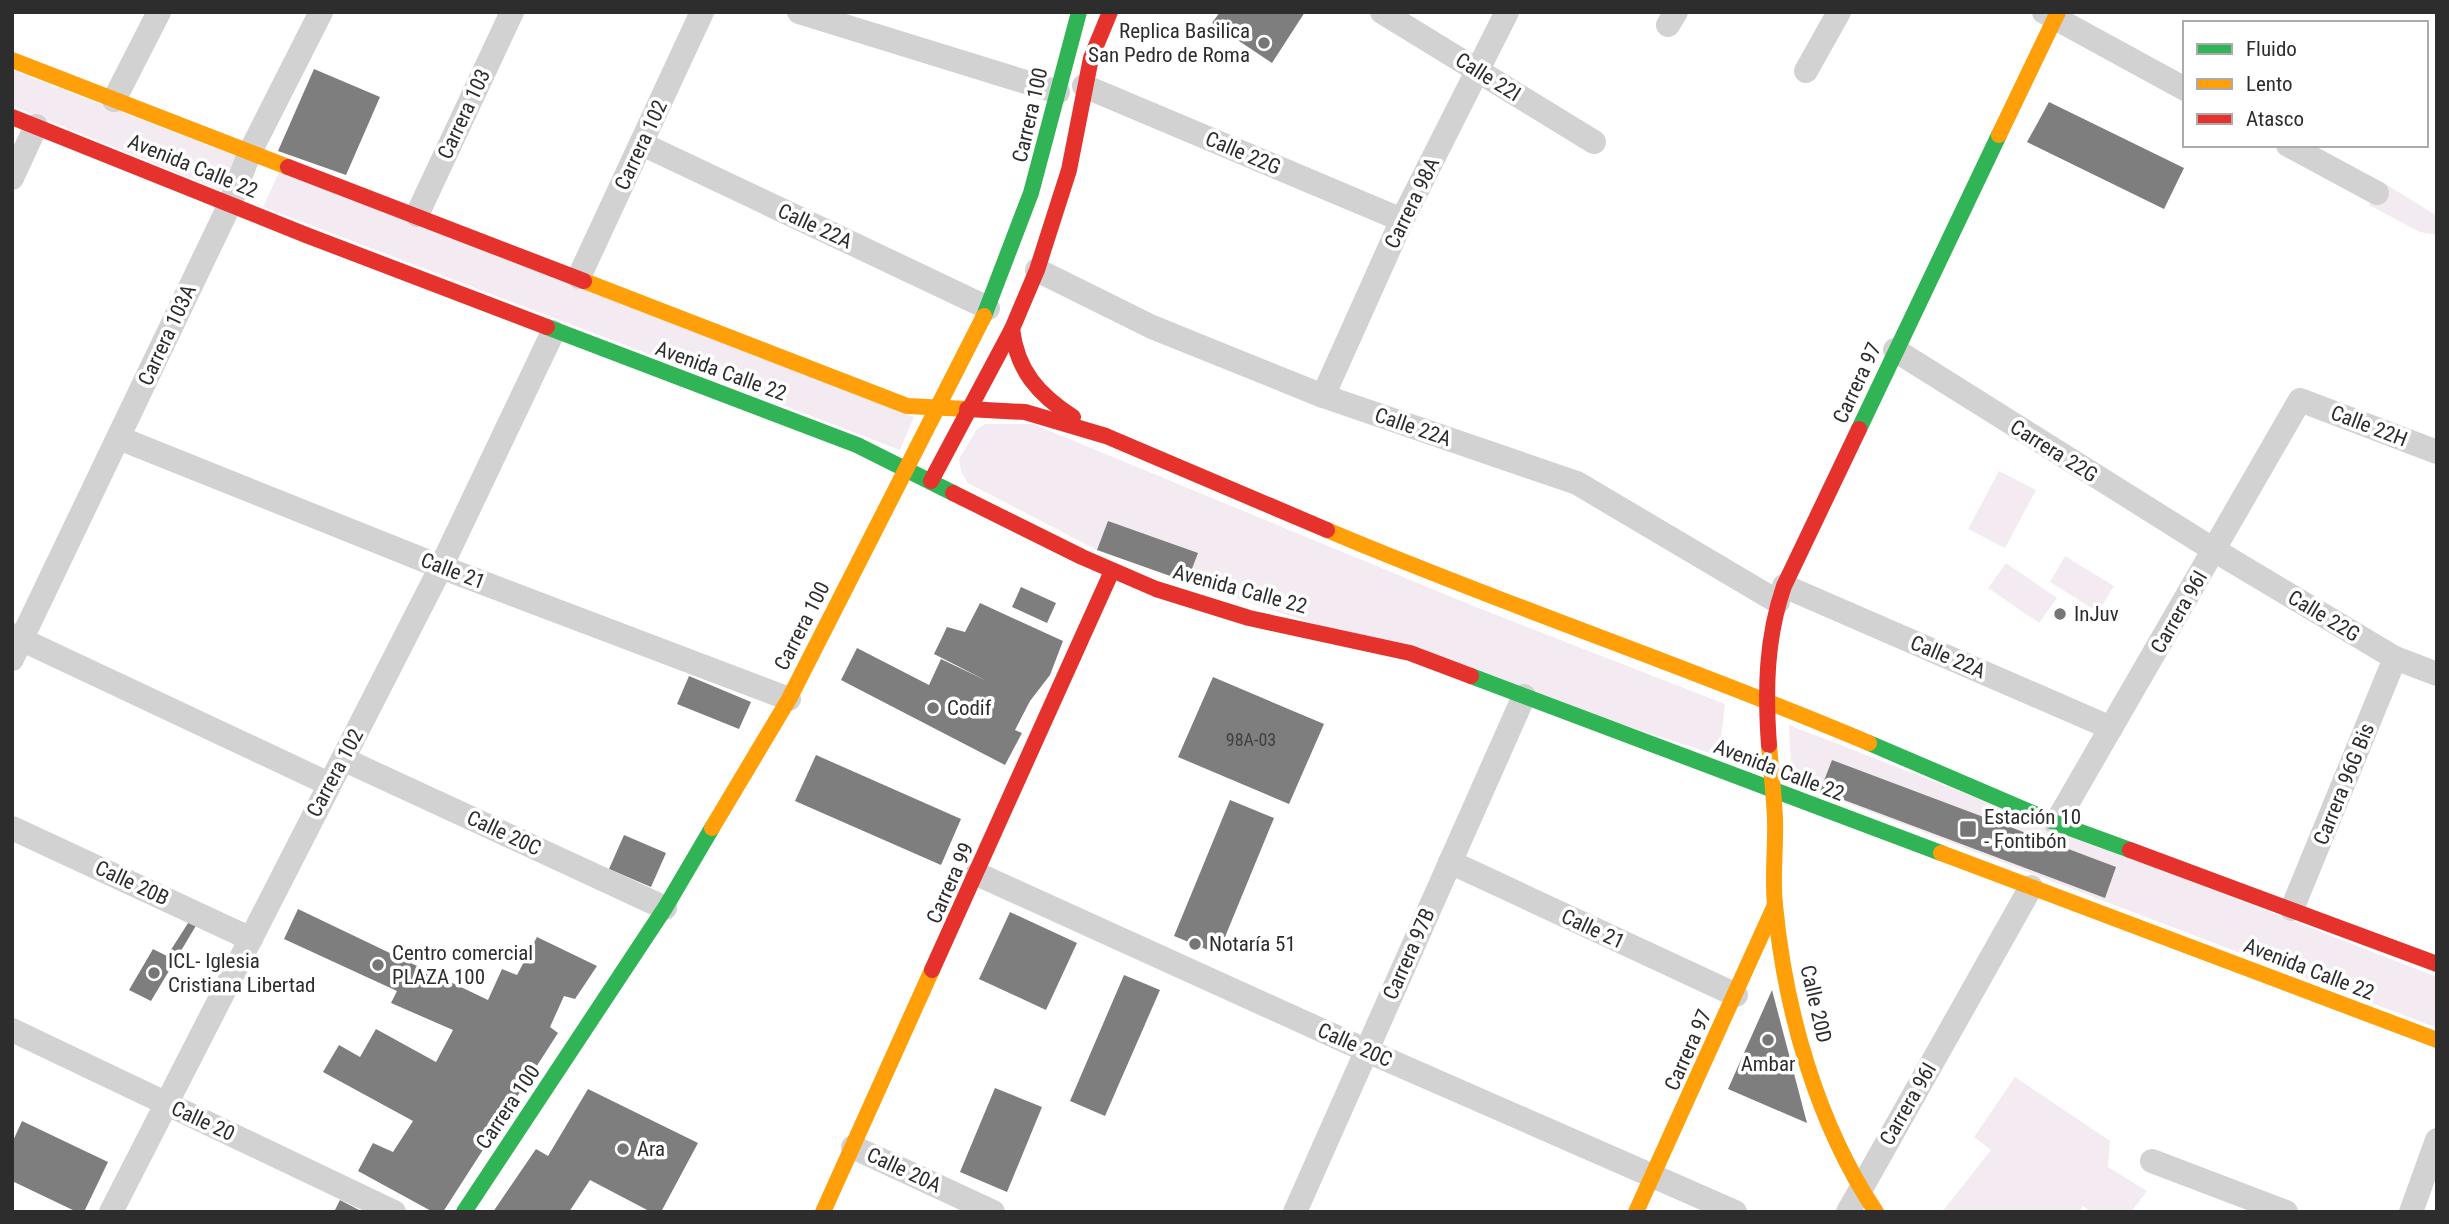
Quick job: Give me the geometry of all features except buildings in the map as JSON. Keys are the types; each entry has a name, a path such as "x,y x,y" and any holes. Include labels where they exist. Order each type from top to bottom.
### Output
{"main road":[{"name":"Carrera 100","path":"464,1212 665,908 789,699 988,309 1031,200 1058,92 1065,51 1079,12"},
{"path":"932,481 1012,329 1037,270 1069,170 1084,86 1110,12"},
{"name":"Carrera 97","path":"1773,791 1768,701 1771,633 1781,594 2052,14"},
{"name":"Avenida Calle 22","path":"12,60 249,154 417,215 907,405 1038,414 1106,436 1437,577 1768,701 2056,823 2437,964"},
{"name":"Avenida Calle 22","path":"12,117 553,332 825,433 932,481 1112,570 1224,612 1410,653 2437,1040"},
{"path":"1012,329 1019,364 1039,393 1106,436"},
{"name":"Carrera 99","path":"823,1212 1112,570"},
{"name":"Calle 20D","path":"1773,791 1774,905 1806,1052 1853,1201 1876,1212"},
{"name":"Carrera 97","path":"1636,1212 1774,905"}],"street":[{"path":"114,100 159,12"},
{"name":"Carrera 103A","path":"15,644 118,438 230,204 249,154 321,12"},
{"name":"Carrera 103","path":"417,215 512,12"},
{"name":"Carrera 102","path":"579,277 702,12"},
{"path":"799,12 1058,92"},
{"name":"Calle 22I","path":"1382,12 1594,142"},
{"name":"Carrera 98A","path":"1323,396 1402,220 1507,12"},
{"path":"1806,71 1839,12"},
{"path":"2052,14 2183,88"},
{"name":"Calle 22G","path":"1084,86 1402,220"},
{"path":"12,178 36,126"},
{"name":"Calle 22A","path":"642,144 988,309"},
{"path":"2292,147 2377,193"},
{"name":"Calle 22A","path":"1037,270 1152,327 1323,396 1577,483 1781,594 2112,728"},
{"name":"Carrera 102","path":"111,1212 441,567 553,332"},
{"name":"Carrera 22G","path":"1895,350 2214,550"},
{"name":"Carrera 96I","path":"2056,823 2300,400"},
{"name":"Calle 22H","path":"2300,400 2437,452"},
{"name":"Calle 21","path":"118,438 441,567 789,699"},
{"name":"Calle 22G","path":"2214,550 2395,658 2437,674"},
{"path":"15,644 329,784"},
{"name":"Carrera 96G Bis","path":"2292,909 2395,658"},
{"name":"Carrera 97B","path":"1295,1212 1524,696"},
{"name":"Calle 20C","path":"343,759 665,908"},
{"name":"Calle 20B","path":"12,828 251,939"},
{"name":"Calle 21","path":"1450,862 1735,995"},
{"name":"Calle 20C","path":"977,874 1366,1050 1735,1212"},
{"name":"Carrera 96I","path":"1853,1201 2031,887"},
{"name":"Calle 20","path":"12,1030 394,1212"},
{"path":"2411,1212 2437,1140"},
{"name":"Calle 20A","path":"853,1147 993,1212"},
{"path":"2152,1161 2286,1212"}],"shaded area":[{"path":"12,70 241,158 225,192 12,106"},
{"path":"279,172 914,417 900,450 263,207"},
{"path":"2384,183 2437,216 2437,235 2420,232 2369,205"},
{"path":"985,424 1033,424 1471,605 1725,704 1719,756 1187,582 1198,553 1097,550 968,483 961,472 959,459 977,429"},
{"path":"1999,471 2036,490 2005,548 1968,529"},
{"path":"2065,556 2114,586 2098,612 2050,582"},
{"path":"2006,563 2057,598 2039,623 1988,588"},
{"path":"1789,725 2437,977 2437,1028 1792,782"},
{"path":"2015,1077 2110,1141 2108,1167 2147,1191 2131,1212 2091,1212 2083,1206 2079,1212 1942,1212 1991,1150 1974,1137"}],"traffic: fast":[{"path":"984,316 1031,193 1079,12"},
{"path":"1859,429 1999,135"},
{"path":"547,327 857,445 953,493"},
{"path":"1471,676 1941,853"},
{"path":"1869,743 2056,823 2130,850"},
{"path":"464,1212 665,908 712,828"}],"traffic: slow":[{"path":"1999,135 2058,12"},
{"path":"12,60 288,167"},
{"path":"584,281 907,406 967,409"},
{"path":"712,828 789,699 984,316"},
{"path":"1327,530 1869,743"},
{"path":"1769,745 1775,819 1775,905 1796,1025 1807,1065 1837,1142 1876,1212"},
{"path":"1941,853 2437,1040"},
{"path":"1636,1212 1775,905"},
{"path":"823,1212 932,970"}],"traffic: jam":[{"path":"931,481 1012,329 1037,270 1069,170 1091,58 1110,12"},
{"path":"12,117 306,235 547,327"},
{"path":"288,167 584,281"},
{"path":"1012,329 1025,370 1040,391 1073,417"},
{"path":"967,409 1025,412 1106,436 1327,530"},
{"path":"1769,745 1768,664 1778,606 1784,586 1859,429"},
{"path":"953,493 1082,557 1156,589 1249,618 1410,653 1471,676"},
{"path":"932,970 1112,571"},
{"path":"2130,850 2437,964"}],"place":[{"name":"Replica Basilica San Pedro de Roma","path":"1264,43"},
{"name":"InJuv","path":"2060,614"},
{"name":"Codif","path":"933,708"},
{"name":"Estación 10 - Fontibón","path":"1968,829"},
{"name":"Notaría 51","path":"1195,944"},
{"name":"Centro comercial PLAZA 100","path":"378,965"},
{"name":"ICL- Iglesia Cristiana Libertad","path":"154,973"},
{"name":"Ambar","path":"1768,1040"},
{"name":"Ara","path":"623,1149"}]}
